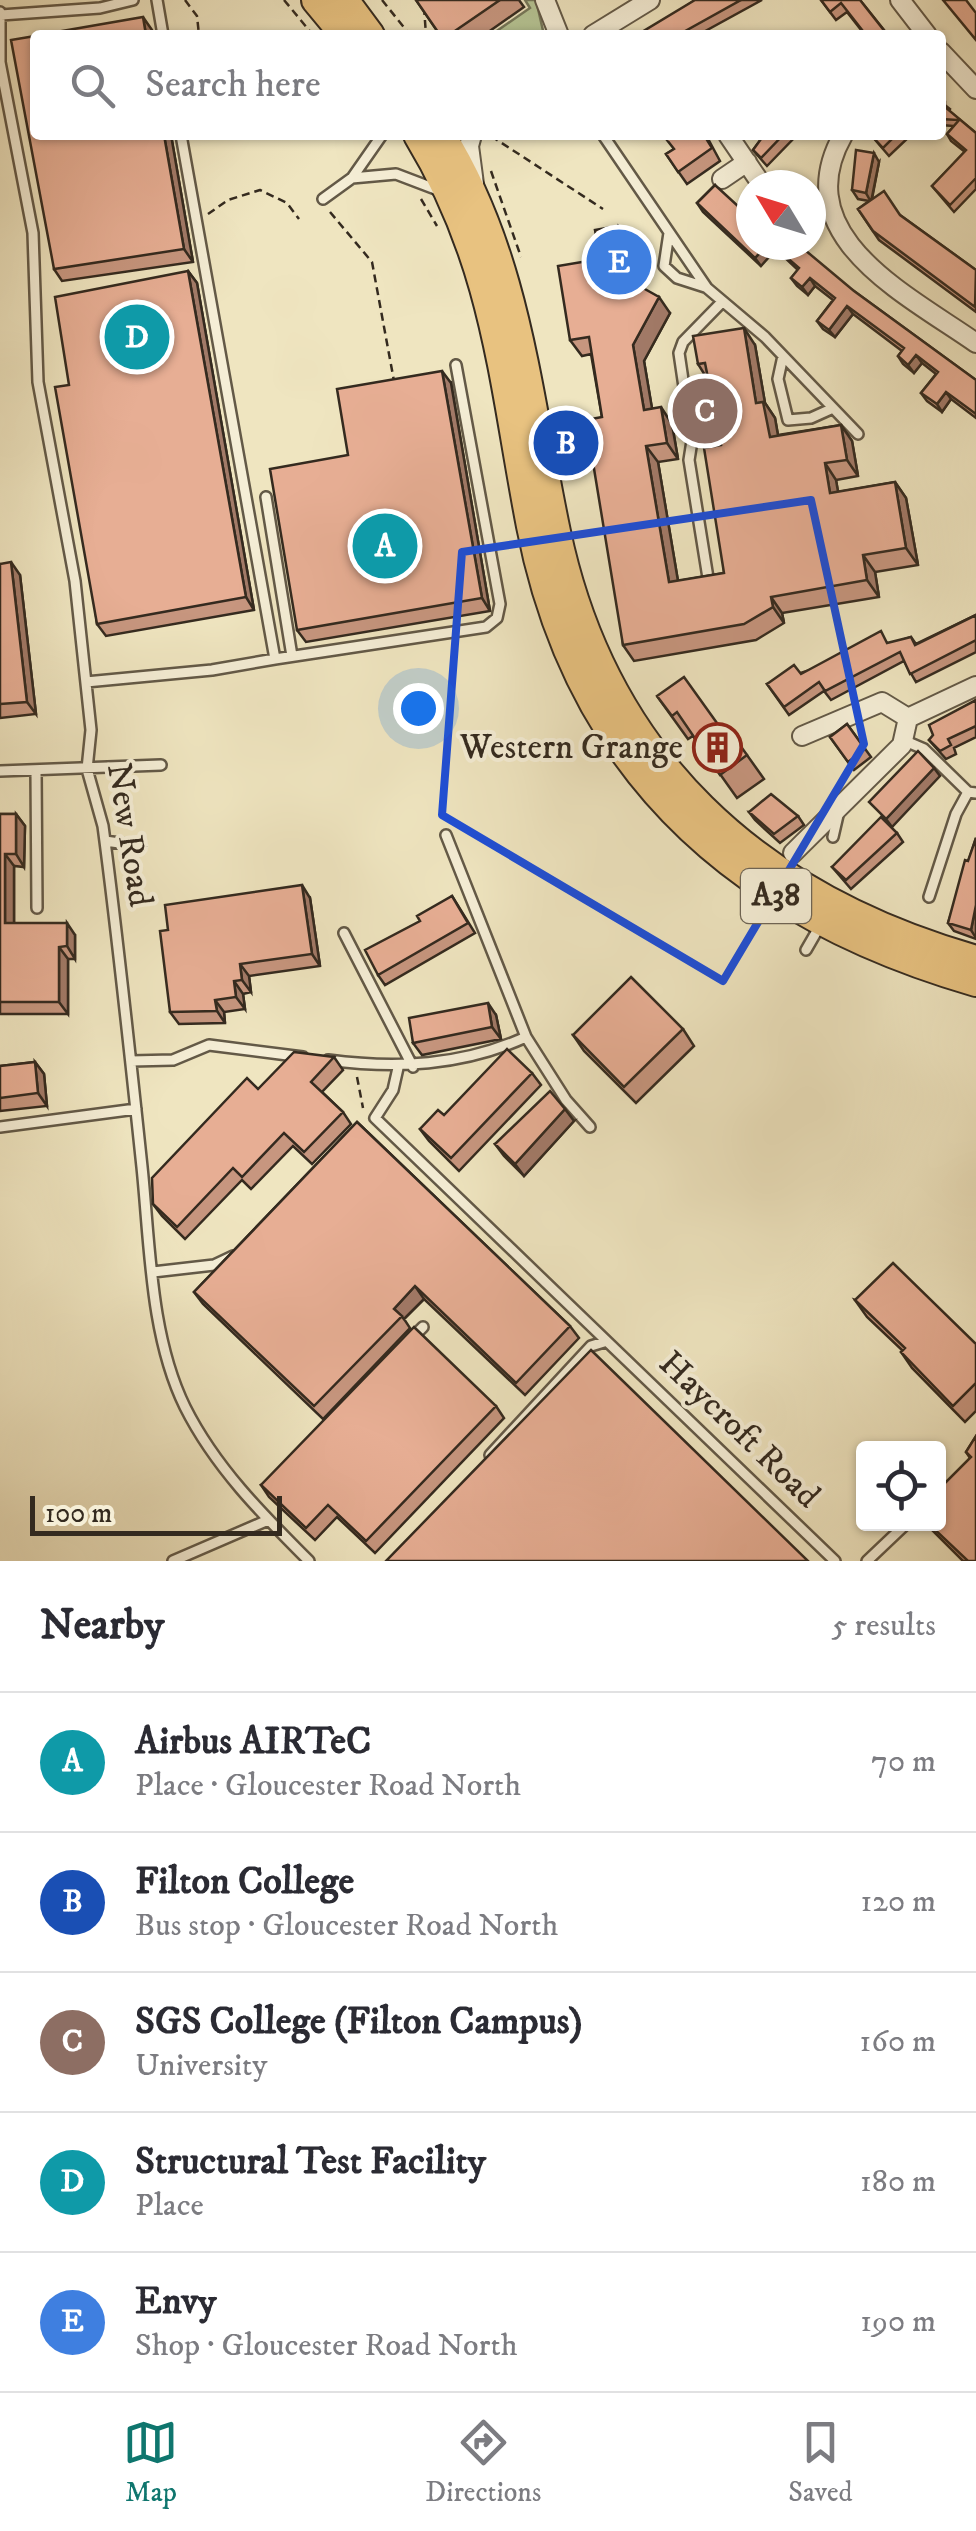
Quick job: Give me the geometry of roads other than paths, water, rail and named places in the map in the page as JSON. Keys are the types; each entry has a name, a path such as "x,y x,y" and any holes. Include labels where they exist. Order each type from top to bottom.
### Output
{"main road":[{"path":"316,0 340,30"},
{"path":"344,0 366,30"},
{"name":"A38","path":"422,140 466,200 495,317 536,553 583,680 620,745 664,803 734,866 821,924 899,958 976,982"},
{"name":"A38","path":"443,140 516,318 556,533 575,605 605,673 644,740 700,809 777,872 859,919 976,960"}],"street":[{"path":"545,0 557,30"},
{"path":"601,30 650,0"},
{"path":"900,0 923,30"},
{"path":"946,57 976,89"},
{"path":"732,140 752,170"},
{"path":"826,183 841,140"},
{"path":"466,200 470,153 479,142"},
{"path":"722,178 747,162"},
{"path":"826,212 850,248 976,343"},
{"path":"908,718 976,686"},
{"path":"802,736 882,702 908,718"},
{"path":"793,853 903,740 908,718"}],"lane":[{"path":"0,13 133,0"},
{"path":"157,0 162,30"},
{"name":"New Road","path":"0,13 0,62 34,233 38,382 75,581 91,730 87,769 105,841 153,1272 166,1349 184,1404 251,1504 308,1561"},
{"path":"182,140 275,659"},
{"path":"322,200 352,178 379,140"},
{"path":"605,140 707,288 783,356 858,434"},
{"path":"352,178 396,174 466,200"},
{"path":"669,233 664,266 677,278 707,288"},
{"path":"710,589 688,460 692,441 679,352 683,342 722,302"},
{"path":"783,356 778,379 788,420 812,418 831,409"},
{"path":"86,682 212,670 486,626 497,618 500,604 456,364"},
{"path":"266,497 292,656"},
{"path":"903,740 920,746 972,792 956,814 929,896"},
{"path":"0,772 161,765"},
{"path":"36,770 37,908"},
{"path":"833,837 838,808"},
{"path":"446,834 526,1038 566,1100 590,1127"},
{"path":"105,841 141,846"},
{"path":"806,950 821,924"},
{"path":"344,932 414,1067"},
{"path":"131,1061 173,1060 209,1044 398,1068 502,1048 526,1038"},
{"path":"365,1125 376,1118 393,1090 398,1068"},
{"path":"0,1127 136,1110"},
{"name":"Haycroft Road","path":"376,1118 835,1561"},
{"path":"153,1272 214,1265 237,1254"},
{"path":"396,1354 422,1326"},
{"path":"474,1471 591,1346 604,1342"},
{"path":"251,1504 264,1490"},
{"path":"173,1561 268,1520"},
{"path":"867,1561 899,1531"}],"place":[{"name":"Envy","path":"619,262"},
{"name":"Structural Test Facility","path":"137,337"},
{"name":"SGS College (Filton Campus)","path":"705,411"},
{"name":"Filton College","path":"566,443"},
{"name":"Airbus AIRTeC","path":"385,546"},
{"name":"Western Grange","path":"718,748"}]}
